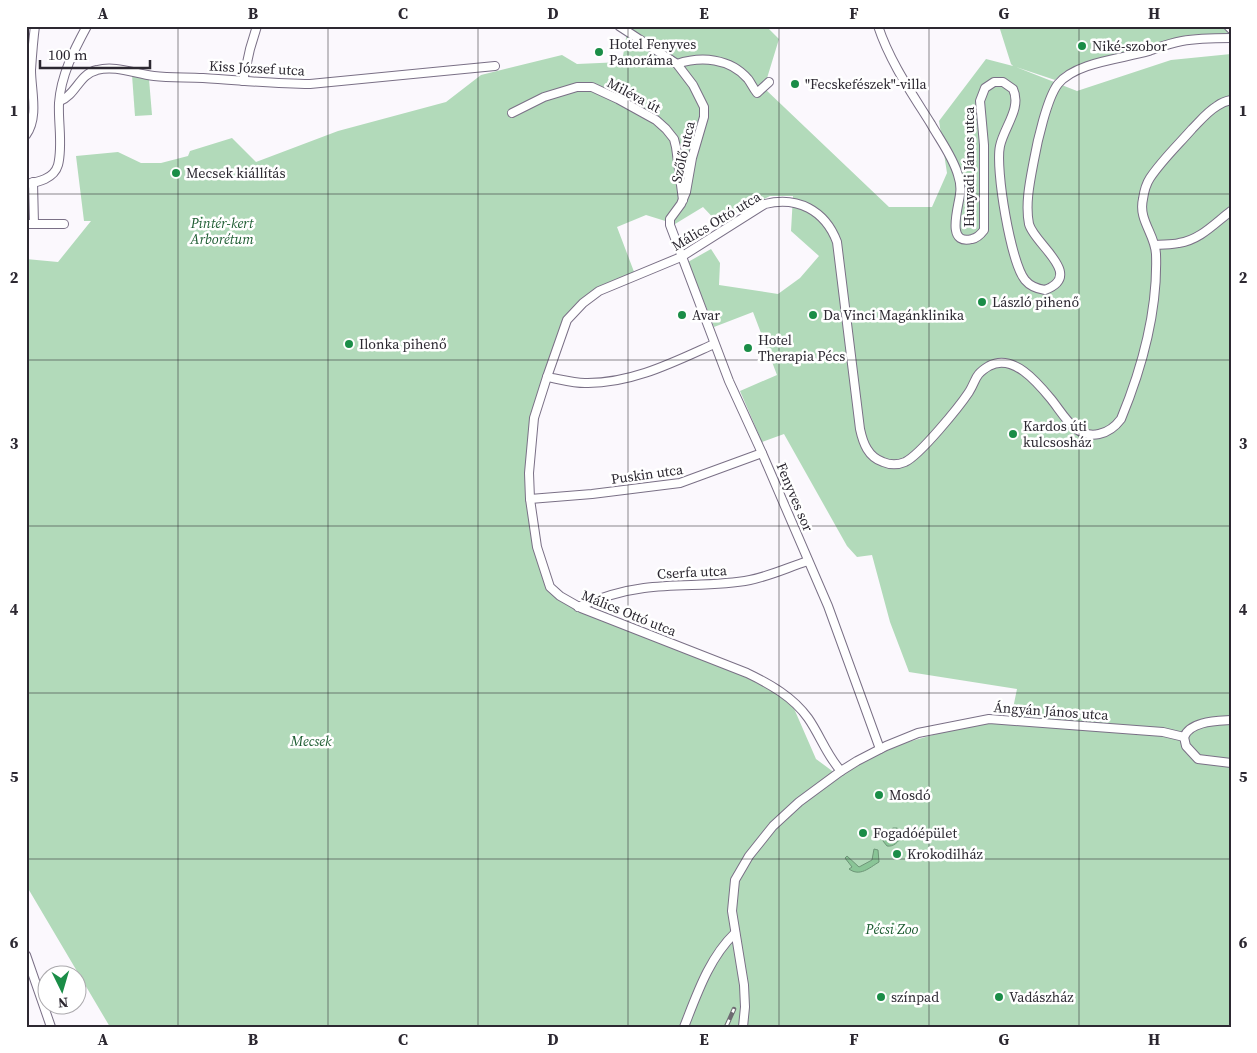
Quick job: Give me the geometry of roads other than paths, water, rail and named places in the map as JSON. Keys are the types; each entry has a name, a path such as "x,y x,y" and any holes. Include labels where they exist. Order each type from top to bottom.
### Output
{"street":[{"path":"26,135 29,132 33,112 31,70 35,26"},
{"path":"64,224 30,224 29,182 44,180 58,166 60,101 69,63 86,26"},
{"path":"243,81 257,26"},
{"name":"Szőlő utca","path":"619,26 677,64 693,85 704,107 704,117 684,179"},
{"name":"Hunyadi János utca","path":"878,26 888,53 935,130 960,180 960,194 955,226 957,234 962,238 971,240 984,230 984,146 980,101 985,88 994,82 1003,82 1013,89 1016,104 1000,146 999,167 1002,191 1011,240 1020,272 1030,284 1045,290 1055,285 1060,276 1060,270 1053,257 1034,236 1030,227 1028,210 1034,158 1045,115 1055,87 1064,78 1086,67 1181,41 1202,38 1231,38"},
{"path":"677,64 690,59 704,58 719,61 742,74 757,93 769,82"},
{"name":"Kiss József utca","path":"60,101 65,99 88,73 105,69 117,69 154,76 280,84 310,84 495,66"},
{"name":"Miléva út","path":"512,113 544,97 561,94 577,88 592,87 618,99 656,120 674,139 684,179 683,200"},
{"path":"1231,100 1219,104 1210,111 1169,154 1150,179 1142,202 1142,212 1146,228 1155,245 1179,244 1190,240 1205,232 1231,211"},
{"name":"Szőlő utca","path":"681,257 670,225 670,219 683,200"},
{"name":"Málics Ottó utca","path":"841,772 808,718 789,697 770,683 578,607 560,596 550,586 537,547 530,499 529,473 534,418 567,320 583,303 599,292 681,257 765,204 792,202 808,207 825,220 834,234 838,249 862,438 869,452 879,461 898,464 917,454 968,392 979,372 999,362 1016,366 1031,378 1041,387 1068,423 1076,430 1097,435 1116,426 1124,412 1147,339 1154,297 1155,245"},
{"name":"Fenyves sor","path":"681,257 729,381 828,606 880,749"},
{"path":"547,377 584,384 612,381 640,375 714,344"},
{"name":"Puskin utca","path":"530,499 592,494 680,483 762,454"},
{"name":"Cserfa utca","path":"578,607 597,599 642,588 673,585 707,585 751,580 808,560"},
{"name":"Ángyán János utca","path":"743,1027 746,1007 744,985 732,911 736,880 749,856 764,836 785,814 857,761 918,733 989,719 1128,729 1171,733 1184,737"},
{"path":"1231,720 1196,726 1190,729 1184,737 1186,746 1198,759 1231,763"},
{"path":"684,1027 703,981 724,944 735,933"},
{"path":"26,955 51,1027"}],"railway":[{"path":"726,1027 734,1009"}],"place":[{"name":"Niké-szobor","path":"1082,46"},
{"name":"Hotel Fenyves Panoráma","path":"599,52"},
{"name":"\"Fecskefészek\"-villa","path":"795,84"},
{"name":"Mecsek kiállítás","path":"176,173"},
{"name":"László pihenő","path":"982,302"},
{"name":"Avar","path":"682,315"},
{"name":"Da Vinci Magánklinika","path":"813,315"},
{"name":"Ilonka pihenő","path":"349,344"},
{"name":"Hotel Therapia Pécs","path":"748,348"},
{"name":"Kardos úti kulcsosház","path":"1013,434"},
{"name":"Mosdó","path":"879,795"},
{"name":"Fogadóépület","path":"863,833"},
{"name":"Krokodilház","path":"897,854"},
{"name":"színpad","path":"881,997"},
{"name":"Vadászház","path":"999,997"}],"park label":[{"name":"Pintér-kert Arborétum","path":"222,232"},
{"name":"Mecsek","path":"311,741"},
{"name":"Pécsi Zoo","path":"892,929"}]}
